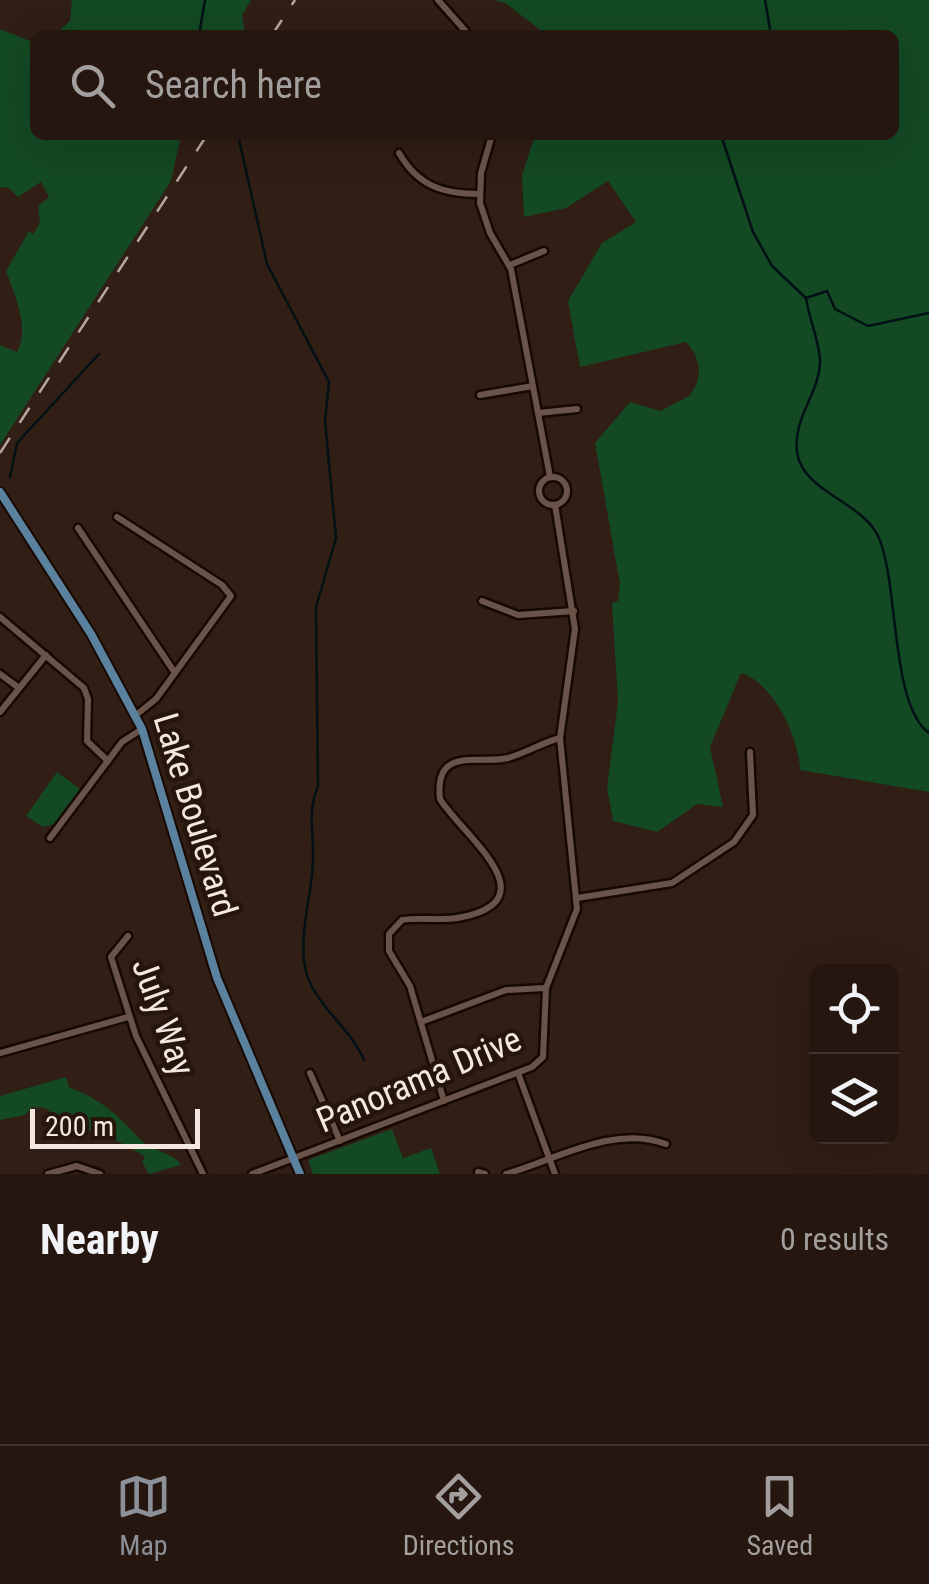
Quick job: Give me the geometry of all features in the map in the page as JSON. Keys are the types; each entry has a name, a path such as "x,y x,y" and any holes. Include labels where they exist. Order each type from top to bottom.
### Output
{"main road":[{"name":"Lake Boulevard","path":"0,492 91,634 136,714 217,978 300,1174"}],"street":[{"path":"438,0 465,30"},
{"path":"399,153 428,186 445,192 479,194 491,140"},
{"name":"Panorama Drive","path":"479,194 490,233 510,265 550,477"},
{"path":"510,265 544,251"},
{"path":"480,395 533,386"},
{"path":"538,413 577,408"},
{"name":"Panorama Drive","path":"550,477 562,480 567,488 565,497 556,505 547,504 540,494 542,482 550,477"},
{"name":"Panorama Drive","path":"252,1174 518,1073 540,1063 545,1054 546,988 576,917 560,738 576,648 574,610 556,505"},
{"path":"117,517 222,585 231,596 154,702 136,714"},
{"path":"78,528 175,673"},
{"path":"482,601 518,615 574,610"},
{"path":"0,616 86,693 87,741 108,762"},
{"path":"0,712 46,655"},
{"path":"0,674 19,688"},
{"path":"50,838 122,742 142,729"},
{"path":"444,1101 410,986 390,951 392,927 404,919 450,919 476,913 492,904 500,887 494,862 440,798 442,780 458,759 506,758 560,738"},
{"path":"576,898 672,883 734,842 753,815 750,752"},
{"name":"July Way","path":"128,936 111,957 128,1017 204,1174"},
{"path":"420,1022 506,990 546,988"},
{"path":"0,1053 128,1017"},
{"path":"310,1073 340,1141"},
{"path":"518,1073 554,1174"},
{"path":"506,1174 628,1138 666,1144"},
{"path":"48,1174 76,1166 100,1174"}],"green space":[{"path":"72,0 251,0 242,15 244,30 60,30 70,21"},
{"path":"494,0 929,0 929,792 800,770 795,743 783,714 764,688 741,673 710,747 723,807 697,804 657,832 613,821 607,787 618,702 612,603 618,601 620,584 595,443 630,402 660,411 689,396 699,368 686,342 580,367 568,301 602,243 636,222 608,181 566,208 524,217 522,175 533,140 899,140 899,30 540,30 505,3"},
{"path":"0,29 30,41 30,140 180,140 171,181 0,445 0,345 17,352 22,332 20,312 6,271 29,231 33,234 40,223 38,206 49,197 41,182 18,197 9,188 0,187"},
{"path":"57,772 80,789 55,824 43,827 26,816"},
{"path":"66,1077 69,1087 101,1103 146,1144 181,1165 149,1174 142,1162 145,1157 45,1108 32,1107 25,1115 0,1120 0,1096"},
{"path":"392,1129 403,1158 431,1148 440,1174 313,1174 308,1160"}],"waterway":[{"path":"200,30 205,0"},
{"path":"765,0 770,30"},
{"path":"239,140 267,264 329,382 325,421 336,538 316,607 318,786 312,814 313,862 303,940 306,971 316,995 364,1060"},
{"path":"723,140 753,232 772,266 806,298 817,341 818,375 797,440 801,466 821,487 861,515 879,538 890,584 901,671 916,718 929,733"},
{"path":"806,298 827,291 835,309 868,326 929,313"},
{"path":"10,477 17,443 99,354"}],"railway":[{"path":"275,30 295,0"},
{"path":"0,453 204,140"}]}
